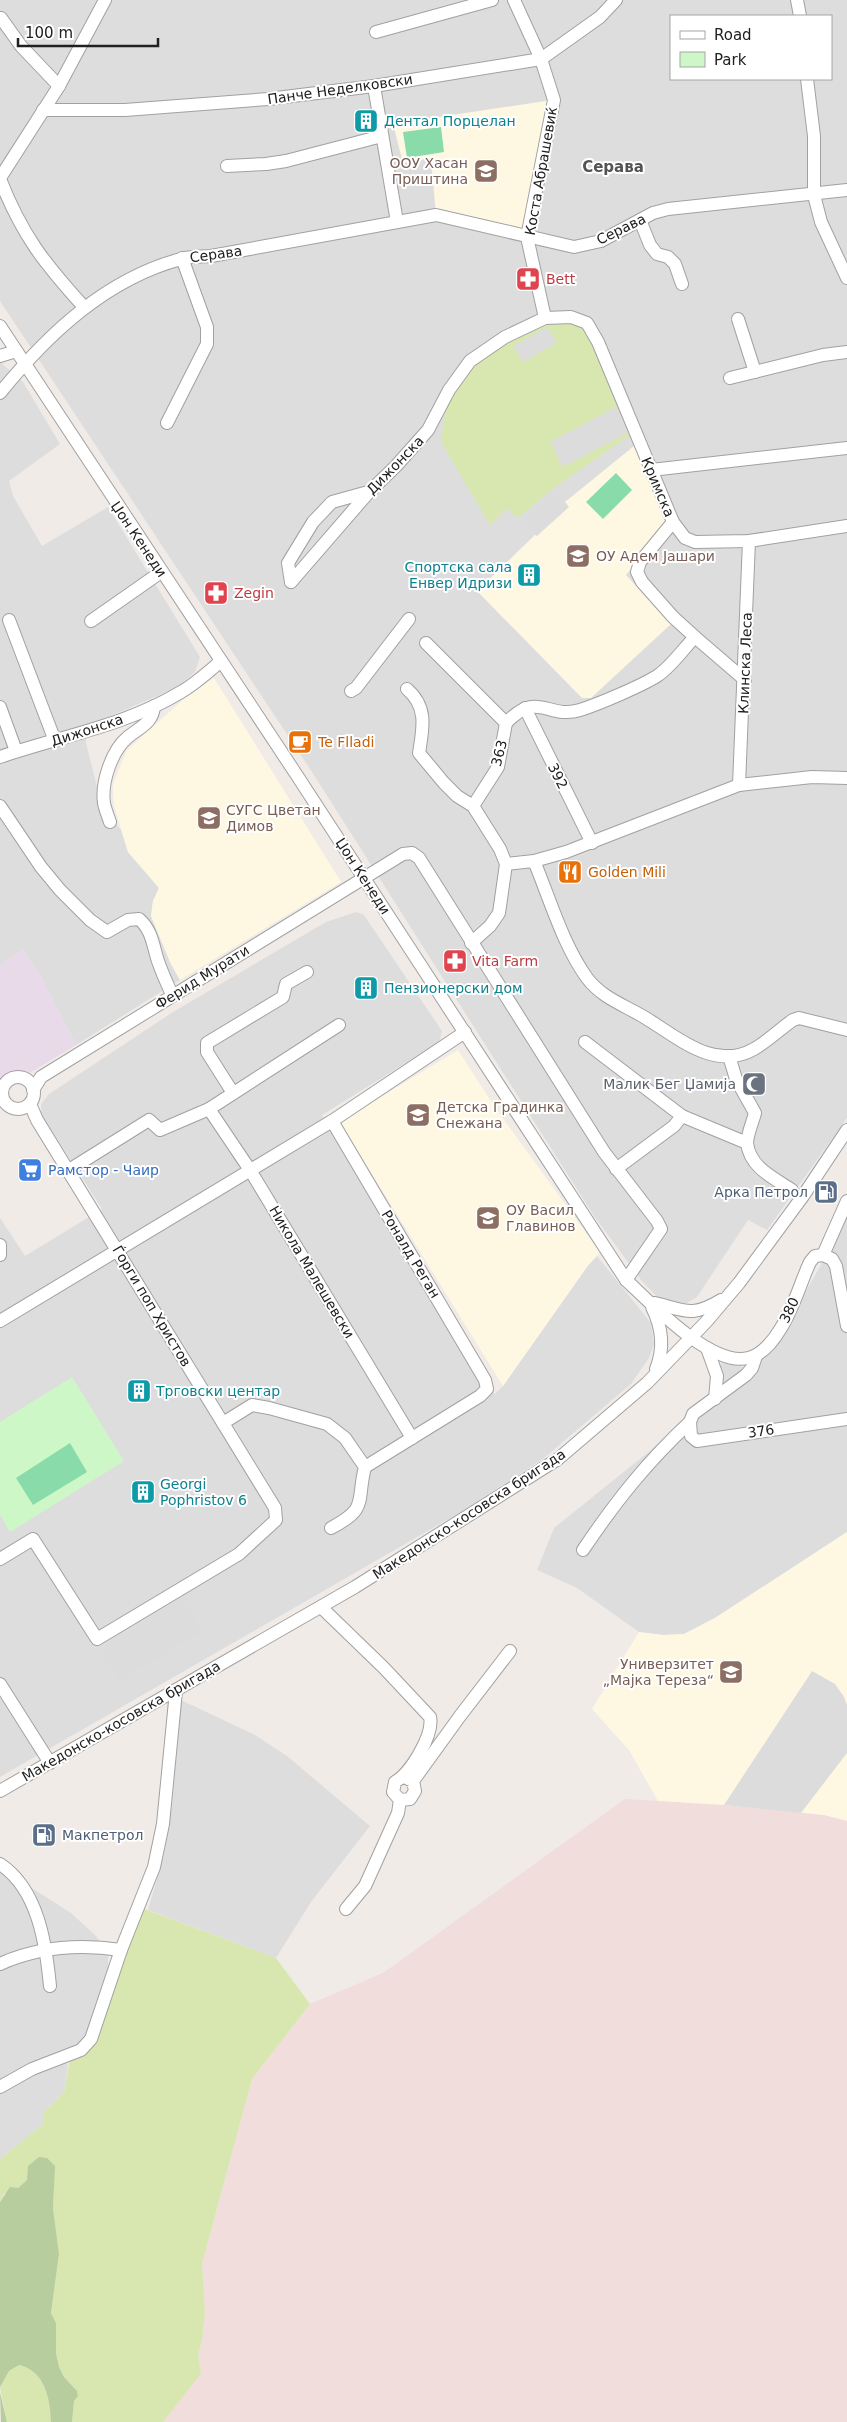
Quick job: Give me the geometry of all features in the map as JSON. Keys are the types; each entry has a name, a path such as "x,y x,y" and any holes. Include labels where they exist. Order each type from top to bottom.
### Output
{"street":[{"path":"84,307 45,264 10,204 0,179 58,86 105,0"},
{"path":"376,32 492,0"},
{"name":"Коста Абрашевиќ","path":"514,0 541,59 554,100 528,238 545,318"},
{"name":"Панче Неделковски","path":"43,110 125,110 268,99 374,86 541,59 600,17 616,0"},
{"path":"797,0 800,15"},
{"path":"1,18 21,46 58,86"},
{"path":"808,80 814,136 814,195 821,222 847,278"},
{"path":"374,86 397,222"},
{"path":"227,166 286,161 382,136"},
{"name":"Серава","path":"0,393 24,363 84,307 140,274 182,258 211,256 436,215 528,238 574,247 601,241 640,220 668,209 847,190"},
{"path":"640,220 650,245 657,254 668,257 675,264 682,284"},
{"name":"Серава","path":"166,423 207,344 207,327 182,258"},
{"name":"Кримска","path":"545,318 571,317 587,322 598,342 673,522 686,538 695,542 749,541 847,526"},
{"name":"Дижонска","path":"369,492 332,502 313,522 288,564 291,582 369,492 396,466 428,430 448,390 470,361 505,337 545,318"},
{"path":"738,319 755,372"},
{"name":"Џон Кенеди","path":"0,326 626,1280 692,1337"},
{"path":"0,356 16,351"},
{"path":"730,378 823,354 847,352"},
{"path":"651,470 847,448"},
{"path":"673,522 640,562 638,572 642,582 695,637 745,680"},
{"name":"Клинска Леса","path":"738,785 745,680 749,541"},
{"path":"91,621 161,572"},
{"path":"351,691 356,688 409,619"},
{"path":"8,620 55,741"},
{"path":"426,643 506,723 524,708 534,706 570,711 588,707 658,675 695,637"},
{"name":"Дижонска","path":"0,757 102,728 154,706 182,692 221,661"},
{"path":"406,689 416,697 424,717 419,753 457,796 473,806 500,849 506,864 499,913 490,926 471,942 616,1169 650,1210 661,1229 626,1280"},
{"path":"110,822 104,804 104,786 116,749 128,737 148,723 154,715 154,706"},
{"path":"0,707 16,751"},
{"name":"392","path":"524,708 592,843"},
{"name":"363","path":"473,806 498,767 506,723"},
{"path":"506,864 534,861 592,843 738,785 812,777 847,778"},
{"path":"0,806 41,867 90,920 107,932 128,920 139,919 144,923 153,939 157,958 172,996"},
{"name":"Ферид Мурати","path":"30,1084 403,854 416,855 471,942"},
{"path":"534,861 568,942 587,978 598,990 644,1017 692,1049 729,1056 752,1051 793,1020 805,1019 847,1030"},
{"path":"232,1094 207,1052 207,1043 283,997 286,984 307,972"},
{"path":"69,1170 149,1120 160,1130 209,1109 339,1025"},
{"path":"0,1322 332,1120 465,1032"},
{"path":"585,1042 682,1116 747,1143"},
{"path":"729,1056 736,1079 755,1113 747,1143 759,1169 792,1190"},
{"path":"14,1077 30,1084 33,1099 26,1107 2,1102 2,1088 8,1080 14,1077"},
{"name":"Ѓорги поп Христов","path":"0,1559 33,1539 97,1639 238,1554 276,1520 275,1508 69,1170 37,1120 26,1107"},
{"name":"Никола Малешевски","path":"209,1109 250,1170 412,1438"},
{"path":"616,1169 674,1126 682,1116"},
{"name":"Роналд Реган","path":"332,1120 485,1380 487,1388 480,1396 412,1438"},
{"name":"Македонско-косовска бригада","path":"0,1791 321,1607 398,1561 558,1459 617,1410 692,1337 731,1292 802,1196 847,1130"},
{"name":"380","path":"756,1356 780,1329 810,1262 815,1256 823,1255 847,1201"},
{"path":"0,1245 0,1255"},
{"path":"823,1255 832,1259 836,1266 847,1326"},
{"path":"650,1302 680,1311 693,1312 707,1308 731,1292"},
{"path":"650,1302 657,1316 662,1343 661,1356 652,1378"},
{"path":"692,1337 707,1348 728,1358 744,1359 756,1356"},
{"path":"707,1348 717,1376 715,1400"},
{"path":"583,1550 604,1518 646,1465 690,1422 693,1414 715,1400 746,1375 752,1368 756,1356"},
{"path":"223,1423 252,1405 328,1424 345,1438 365,1467 358,1508 352,1516 331,1528"},
{"name":"376","path":"690,1422 692,1436 698,1441 847,1419"},
{"path":"365,1467 412,1438"},
{"path":"321,1607 384,1668 430,1717 432,1725 429,1736 408,1779"},
{"path":"346,1909 365,1886 398,1813 400,1800 393,1792 395,1782 408,1779 510,1652"},
{"path":"0,1684 50,1763"},
{"path":"0,2087 32,2069 81,2050 88,2044 121,1950 154,1867 163,1824 176,1691"},
{"path":"400,1800 410,1799 416,1791 408,1779"},
{"path":"0,1864 11,1871 23,1887 47,1949 50,1986"},
{"path":"0,1964 47,1949 94,1946 121,1950"}],"shaded area":[{"path":"0,0 847,0 847,1118 767,1230 748,1220 697,1297 687,1303 672,1303 657,1297 641,1280 594,1216 312,772 0,301"},
{"name":"ООУ Хасан Приштина","path":"552,100 524,230 436,215 431,158 403,163 393,124"},
{"path":"547,327 557,343 523,362 513,346"},
{"path":"0,362 23,382 60,444 9,481 13,496 42,546 108,507 200,657 195,672 178,687 85,727 86,743 101,803 121,830 128,852 159,888 153,901 151,916 170,962 180,980 76,1045 40,975 23,950 0,964"},
{"path":"618,406 631,431 563,467 550,442"},
{"name":"ОУ Адем Јашари","path":"634,446 668,523 626,575 671,624 591,698 582,698 477,591 535,535 537,536 569,507 565,502"},
{"path":"553,491 568,507 537,535 523,519"},
{"name":"СУГС Цветан Димов","path":"214,678 341,882 180,980 170,962 151,916 153,901 159,888 128,852 114,806 113,784 127,750 185,698"},
{"path":"356,912 364,915 442,1031 440,1040 435,1045 322,1115 482,1376 482,1386 495,1394 503,1386 587,1266 597,1256 651,1323 654,1344 649,1358 631,1384 543,1459 459,1513 0,1777 0,1218 25,1256 102,1209 41,1114 41,1104 49,1094 173,1012 326,922"},
{"path":"23,950 40,975 76,1045 0,1091 0,964"},
{"name":"ОУ Васил Главинов","path":"458,1050 496,1109 600,1252 587,1267 503,1386 340,1122"},
{"path":"847,1204 847,1532 715,1618 684,1634 663,1635 639,1632 577,1588 537,1570 554,1528 692,1417 721,1386 721,1363 745,1367 760,1361 769,1352 782,1333 830,1249"},
{"name":"Универзитет „Мајка Тереза“","path":"847,1532 847,1821 792,1812 658,1801 629,1750 592,1709 639,1632 663,1635 684,1634 715,1618"},
{"path":"182,1598 201,1632 120,1681 100,1650"},
{"path":"812,1671 835,1684 844,1697 847,1705 847,1753 801,1813 724,1805"},
{"path":"181,1700 255,1735 287,1756 370,1826 311,1902 276,1958 148,1910 164,1855 172,1807"},
{"path":"625,1799 724,1805 824,1815 847,1821 847,2422 163,2422 201,2374 198,2354 202,2341 205,2311 202,2264 252,2079 310,2004 383,1973"},
{"path":"2,1869 71,1913 96,1936 108,1951 108,1975 87,2040 64,2055 68,2066 64,2092 44,2112 44,2123 0,2159 0,1870"}],"green space":[{"path":"441,127 444,152 407,158 403,132"},
{"path":"551,322 580,325 595,343 633,433 554,488 518,518 507,508 490,525 441,442 446,411 453,394 475,367 503,346"},
{"path":"616,473 632,490 603,519 586,502"},
{"path":"72,1377 124,1461 10,1532 0,1515 0,1422"},
{"path":"70,1443 87,1472 33,1505 16,1478"},
{"path":"139,1907 276,1958 310,2004 252,2079 202,2264 205,2311 202,2341 198,2354 201,2374 163,2422 72,2422 74,2401 78,2396 77,2391 64,2377 59,2367 56,2353 56,2323 51,2313 59,2254 53,2208 54,2186 27,2180 18,2188 4,2194 0,2202 0,2159 44,2123 44,2112 64,2092 71,2054 81,2050"},
{"path":"39,2157 47,2158 55,2166 53,2208 59,2254 51,2313 56,2323 56,2353 59,2367 64,2377 77,2391 78,2396 74,2401 72,2422 51,2422 49,2404 44,2387 35,2373 28,2368 19,2365 9,2371 0,2387 0,2202 10,2187 18,2188 27,2180 28,2166"},
{"path":"19,2365 28,2368 40,2379 47,2395 51,2422 7,2422 0,2387 9,2371"},
{"path":"0,2392 7,2422 1,2422"}],"place":[{"name":"Дентал Порцелан","path":"366,121"},
{"name":"ООУ Хасан Приштина","path":"486,171"},
{"name":"Bett","path":"528,279"},
{"name":"ОУ Адем Јашари","path":"578,556"},
{"name":"Спортска сала Енвер Идризи","path":"529,575"},
{"name":"Zegin","path":"216,593"},
{"name":"Te Flladi","path":"300,742"},
{"name":"СУГС Цветан Димов","path":"209,818"},
{"name":"Golden Mili","path":"570,872"},
{"name":"Vita Farm","path":"455,961"},
{"name":"Пензионерски дом","path":"366,988"},
{"name":"Малик Бег Џамија","path":"754,1084"},
{"name":"Детска Градинка Снежана","path":"418,1115"},
{"name":"Рамстор - Чаир","path":"30,1170"},
{"name":"Арка Петрол","path":"826,1192"},
{"name":"ОУ Васил Главинов","path":"488,1218"},
{"name":"Трговски центар","path":"139,1391"},
{"name":"Georgi Pophristov 6","path":"143,1492"},
{"name":"Универзитет „Мајка Тереза“","path":"731,1672"},
{"name":"Макпетрол","path":"44,1835"}],"district":[{"name":"Серава","path":"613,167"}]}
